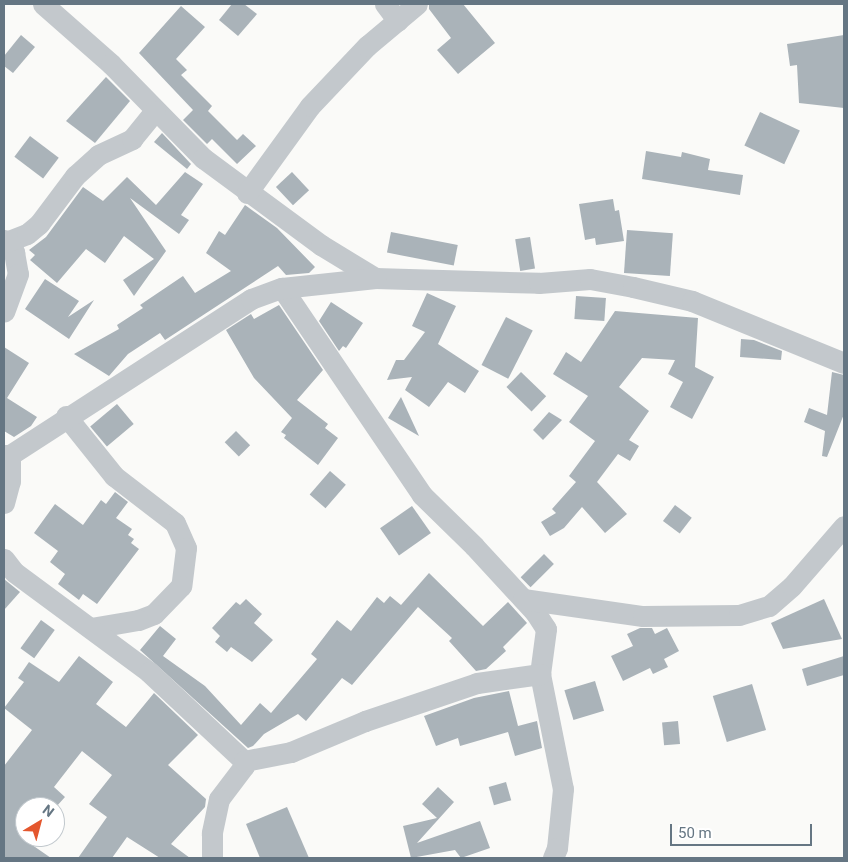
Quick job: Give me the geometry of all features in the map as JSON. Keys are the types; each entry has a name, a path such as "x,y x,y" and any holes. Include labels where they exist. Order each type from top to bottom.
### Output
{"street":[{"path":"43,4 110,64 204,158 247,193 321,246 375,278"},
{"path":"386,4 398,21"},
{"path":"247,193 310,106 367,46 417,4"},
{"path":"4,312 18,274 14,252 5,241 27,234 39,224 75,176 98,155 132,139 155,111"},
{"path":"4,503 10,481 7,455 251,299 282,288 375,278 539,283 590,279 633,286 692,301 844,363"},
{"path":"282,288 422,495 523,598 546,629 540,674 563,789 558,848 553,858"},
{"path":"66,416 114,476 175,523 186,548 181,586 154,614 138,620 91,628"},
{"path":"523,598 643,616 739,615 769,606 792,586 844,526"},
{"path":"4,559 14,572 149,672 244,761"},
{"path":"244,761 292,752 365,721 478,683 540,674"},
{"path":"212,858 212,833 219,799 244,766 244,761"}],"building":[{"path":"232,4 244,4 257,14 238,36 219,20"},
{"path":"429,4 463,4 495,43 458,74 437,50 451,38 429,9"},
{"path":"181,6 205,27 176,59 187,70 181,75 212,106 208,111 237,140 243,134 256,146 237,164 212,139 207,144 183,120 193,110 139,53"},
{"path":"21,35 35,47 13,73 4,66 4,56"},
{"path":"844,35 844,108 799,103 797,65 790,66 787,44"},
{"path":"106,77 130,101 95,143 66,121"},
{"path":"760,112 800,131 784,164 744,146"},
{"path":"162,133 191,164 187,169 154,142"},
{"path":"30,136 59,158 43,178 14,157"},
{"path":"646,151 681,157 682,152 710,159 708,170 743,175 740,195 642,179"},
{"path":"185,172 203,184 181,215 189,220 179,234 130,198 166,251 134,296 123,280 154,259 124,236 105,263 86,249 57,283 30,260 35,255 29,250 46,237 83,187 103,201 127,177 156,205"},
{"path":"292,172 309,190 293,205 276,187"},
{"path":"613,199 615,211 619,210 624,241 596,245 595,238 585,240 579,204"},
{"path":"245,205 277,228 315,267 309,273 286,275 278,266 165,340 160,333 128,354 109,376 74,354 119,329 117,325 143,308 140,305 183,276 195,293 231,271 206,253 219,231 225,235"},
{"path":"627,230 673,233 670,276 624,273"},
{"path":"391,232 458,245 454,266 387,253"},
{"path":"530,237 535,269 520,271 515,239"},
{"path":"45,279 79,301 68,317 94,300 69,339 25,309"},
{"path":"427,293 456,306 438,344 479,371 465,393 448,382 429,407 405,390 412,377 387,380 396,360 404,360 425,332 412,326"},
{"path":"576,296 606,298 604,321 574,319"},
{"path":"331,302 363,323 346,348 343,346 339,351 319,321"},
{"path":"279,305 323,370 297,400 328,424 325,428 338,438 318,465 284,438 286,435 281,432 292,418 254,378 226,330 251,314 254,319"},
{"path":"615,311 698,318 695,367 714,377 692,419 670,407 683,382 668,374 675,360 642,358 619,387 649,411 629,440 639,446 630,461 618,454 597,482 627,514 605,533 582,507 564,528 550,536 541,522 556,513 552,509 576,482 569,476 595,441 569,422 588,396 553,374 566,352 581,362"},
{"path":"506,317 533,331 508,379 481,365"},
{"path":"741,339 754,340 782,351 781,360 740,357"},
{"path":"4,347 29,363 7,398 37,417 31,426 14,437 4,431"},
{"path":"521,372 546,396 532,411 506,387"},
{"path":"832,372 844,375 844,414 827,457 822,456 825,431 804,422 809,408 827,415"},
{"path":"401,397 419,436 388,418"},
{"path":"117,404 134,424 107,446 90,426"},
{"path":"549,412 562,420 543,440 533,430"},
{"path":"236,431 250,445 239,456 225,442"},
{"path":"330,471 346,485 326,508 310,494"},
{"path":"115,492 128,502 116,518 132,529 128,535 134,539 131,543 139,549 97,604 83,594 79,600 58,584 65,574 50,562 58,551 34,533 55,504 83,525 101,500 106,504"},
{"path":"675,505 692,518 680,534 663,521"},
{"path":"412,506 431,533 399,555 380,528"},
{"path":"544,554 554,564 531,587 521,577"},
{"path":"429,573 483,626 508,602 527,623 503,647 506,651 486,669 476,671 449,641 452,638 418,607 352,685 342,678 306,721 298,714 264,734 253,746 248,748 140,650 160,626 176,639 163,656 205,686 241,725 260,703 271,713 317,659 311,654 337,620 351,631 377,597 384,603 390,596 401,605"},
{"path":"4,579 20,592 4,610"},
{"path":"246,599 262,614 254,623 273,640 252,662 231,647 227,652 215,642 220,636 212,628 236,602 240,605"},
{"path":"824,599 842,639 783,649 771,623"},
{"path":"41,620 55,630 34,658 20,648"},
{"path":"640,628 652,628 655,634 667,628 679,651 664,659 668,667 653,674 650,668 623,681 611,656 633,646 627,634"},
{"path":"79,656 113,682 96,704 126,727 154,693 198,735 168,765 206,799 205,807 171,844 190,858 160,858 127,837 112,858 78,858 107,817 89,804 112,775 82,751 54,787 65,797 15,797 15,847 35,847 51,858 4,858 4,766 32,730 4,708 24,682 18,678 29,662 59,682"},
{"path":"844,656 844,675 807,686 802,669"},
{"path":"595,681 604,711 573,720 564,690"},
{"path":"752,684 766,730 727,742 713,696"},
{"path":"509,691 518,726 537,721 542,748 515,756 508,732 460,746 458,738 436,746 424,716 474,698"},
{"path":"678,721 680,744 664,745 662,722"},
{"path":"506,782 511,800 494,805 489,787"},
{"path":"438,787 454,802 417,843 480,821 490,848 461,858 455,850 411,858 403,826 437,818 422,804"},
{"path":"287,807 309,858 260,858 246,824"}]}
